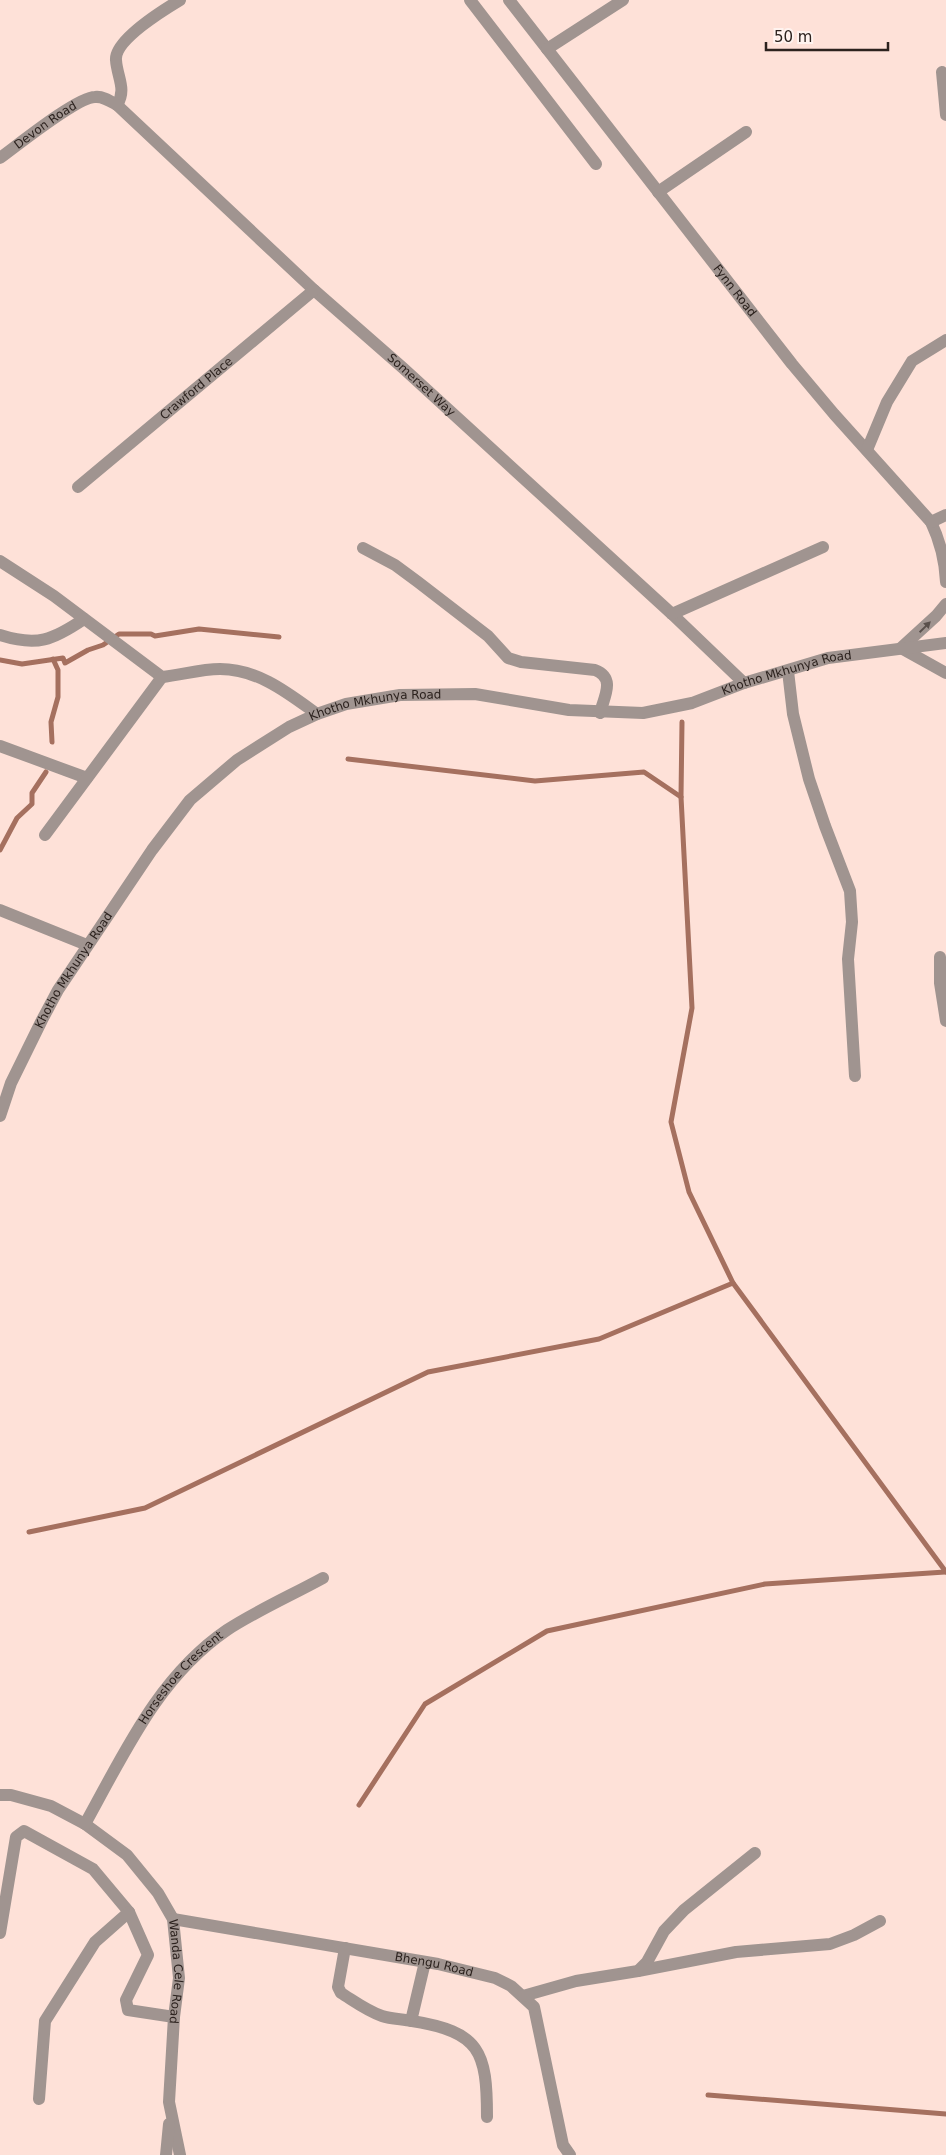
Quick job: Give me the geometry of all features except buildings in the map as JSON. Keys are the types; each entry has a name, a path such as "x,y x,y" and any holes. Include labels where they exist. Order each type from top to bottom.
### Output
{"street":[{"path":"117,105 121,98 122,88 115,59 117,52 128,38 154,16 180,0"},
{"path":"470,0 596,164"},
{"path":"547,49 623,0"},
{"name":"Fynn Road","path":"515,2 547,49 792,364 931,522 941,544 946,563 946,582"},
{"path":"942,72 946,114"},
{"name":"Somerset Way","path":"94,96 105,98 117,105 314,290 403,368 672,614 744,683"},
{"name":"Devon Road","path":"0,158 78,103 94,96"},
{"path":"658,192 746,132"},
{"name":"Crawford Place","path":"78,487 314,290"},
{"path":"867,450 887,402 912,360 946,340"},
{"path":"931,522 946,515"},
{"path":"672,614 823,547"},
{"path":"363,548 395,565 418,582 488,636 508,658 521,662 595,670 603,674 607,679 607,688 600,713"},
{"path":"0,561 54,596 162,677 220,669 249,674 279,687 317,714"},
{"path":"946,604 902,648 946,673"},
{"path":"0,635 29,642 49,640 84,619"},
{"name":"Khotho Mkhunya Road","path":"0,1116 11,1083 42,1020 87,945 152,850 190,800 237,760 265,740 317,714 346,704 400,695 475,694 569,710 600,713 643,712 692,703 744,683 828,658 946,643"},
{"path":"788,671 793,714 809,779 850,891 852,922 848,959 854,1076"},
{"path":"45,835 162,677"},
{"path":"0,746 87,778"},
{"path":"0,910 87,945"},
{"path":"940,957 940,990 946,1021"},
{"name":"Horseshoe Crescent","path":"85,1824 147,1712 168,1684 192,1659 227,1630 324,1578"},
{"name":"Wanda Cele Road","path":"0,1794 11,1795 51,1806 85,1824 127,1855 158,1893 173,1919 180,1978 174,2017 169,2102 180,2155"},
{"path":"0,1933 16,1837 24,1831 93,1868 129,1912 148,1955 126,2000 128,2010 174,2017"},
{"path":"638,1971 647,1962 664,1931 677,1917 756,1853"},
{"path":"39,2099 45,2021 95,1942 129,1912"},
{"name":"Bhengu Road","path":"173,1919 425,1962 495,1978 511,1986 534,2007 563,2144 570,2155"},
{"path":"523,1996 576,1981 736,1952 830,1944 854,1935 880,1921"},
{"path":"345,1948 339,1991 381,2016 411,2020 449,2029 464,2036 478,2051 485,2070 487,2117"},
{"path":"411,2020 425,1962"},
{"path":"166,2155 169,2102"}],"waterway":[{"path":"0,660 22,664 63,658 65,663 88,650 103,645 119,634 151,634 155,636 199,629 279,637"},
{"path":"52,742 51,722 58,697 58,670 53,659"},
{"path":"682,722 681,797 692,1008 671,1122 689,1192 733,1283 946,1572"},
{"path":"348,759 535,781 644,772 681,797"},
{"path":"0,850 17,818 32,804 32,793 46,772"},
{"path":"29,1532 145,1508 428,1372 599,1339 733,1283"},
{"path":"359,1805 425,1704 547,1631 765,1584 945,1572"},
{"path":"708,2095 946,2114"}]}
